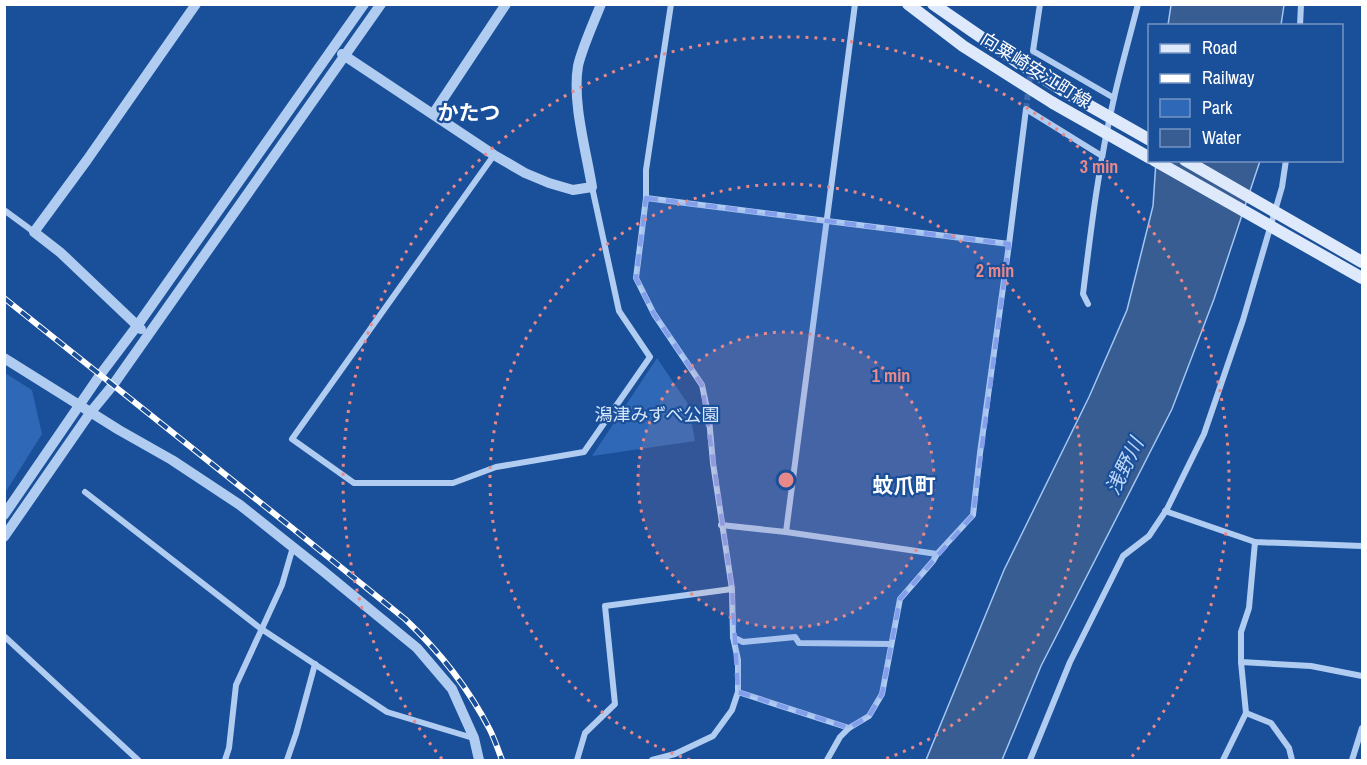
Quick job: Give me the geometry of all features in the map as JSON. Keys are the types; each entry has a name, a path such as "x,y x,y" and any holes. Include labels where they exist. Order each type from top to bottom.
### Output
{"main road":[{"name":"向粟崎安江町線","path":"908,4 963,46 1053,103 1148,157"},
{"name":"向粟崎安江町線","path":"933,4 1020,64 1148,139"},
{"path":"1158,162 1362,278"},
{"path":"1188,162 1362,262"}],"street":[{"path":"34,232 196,4"},
{"path":"4,515 100,375 364,4"},
{"path":"4,537 381,4"},
{"path":"433,114 506,4"},
{"path":"494,155 292,439 354,483 453,483 496,466 584,452 650,357 619,311 592,187 577,99 579,63 601,4"},
{"path":"652,760 675,754 713,736 732,710 738,692 738,660 733,637 732,589 721,525 709,418 702,385 654,314 636,278 646,198 646,170 671,4"},
{"path":"786,532 855,4"},
{"path":"1040,4 1033,51 1114,98"},
{"path":"1088,304 1083,294 1102,156 1138,4"},
{"path":"1300,24 1301,4"},
{"path":"334,49 525,173 573,190 592,187"},
{"path":"827,760 840,737 849,728 869,716 882,694 900,599 973,515 1026,109 1102,156"},
{"path":"1030,760 1070,662 1123,556 1149,536 1165,512 1204,434 1240,330 1282,187 1286,162"},
{"path":"646,198 1010,244"},
{"path":"4,210 61,253 148,335"},
{"path":"4,358 90,413 172,460 240,505 417,648 452,689 474,738 479,760"},
{"path":"85,492 262,630 387,712 474,738"},
{"path":"1165,512 1256,542 1362,546"},
{"path":"721,525 937,554"},
{"path":"1223,760 1246,713 1241,662 1241,632 1249,608 1256,542"},
{"path":"225,760 229,748 236,685 282,585 293,547"},
{"path":"577,760 585,734 615,704 605,606 732,589"},
{"path":"4,636 138,760"},
{"path":"733,637 742,642 795,637 799,644 891,644"},
{"path":"1241,662 1311,666 1362,676"},
{"path":"287,760 315,664"},
{"path":"738,692 849,728"},
{"path":"1246,713 1271,723 1289,748 1292,760"},
{"path":"1352,760 1362,728"}],"highlighted area":[{"path":"646,198 1009,244 973,515 900,599 882,694 869,716 849,728 738,692 732,589 702,385 654,314 636,278"}],"green space":[{"name":"潟津みずべ公園","path":"657,358 688,404 695,441 592,456"},
{"path":"5,373 32,390 42,434 5,493"}],"water":[{"path":"1171,4 1284,5 1281,24 1168,24"},
{"name":"浅野川","path":"1156,162 1260,162 1214,299 1172,409 1041,666 1002,760 926,760 1004,570 1089,397 1127,310 1153,206"}],"tunnel":[{"path":"1026,109 1033,51"}],"railway":[{"path":"4,298 405,619 430,644 463,685 490,730 502,760"}],"district":[{"name":"かたつ","path":"469,112"},
{"name":"蚊爪町","path":"904,485"}]}
